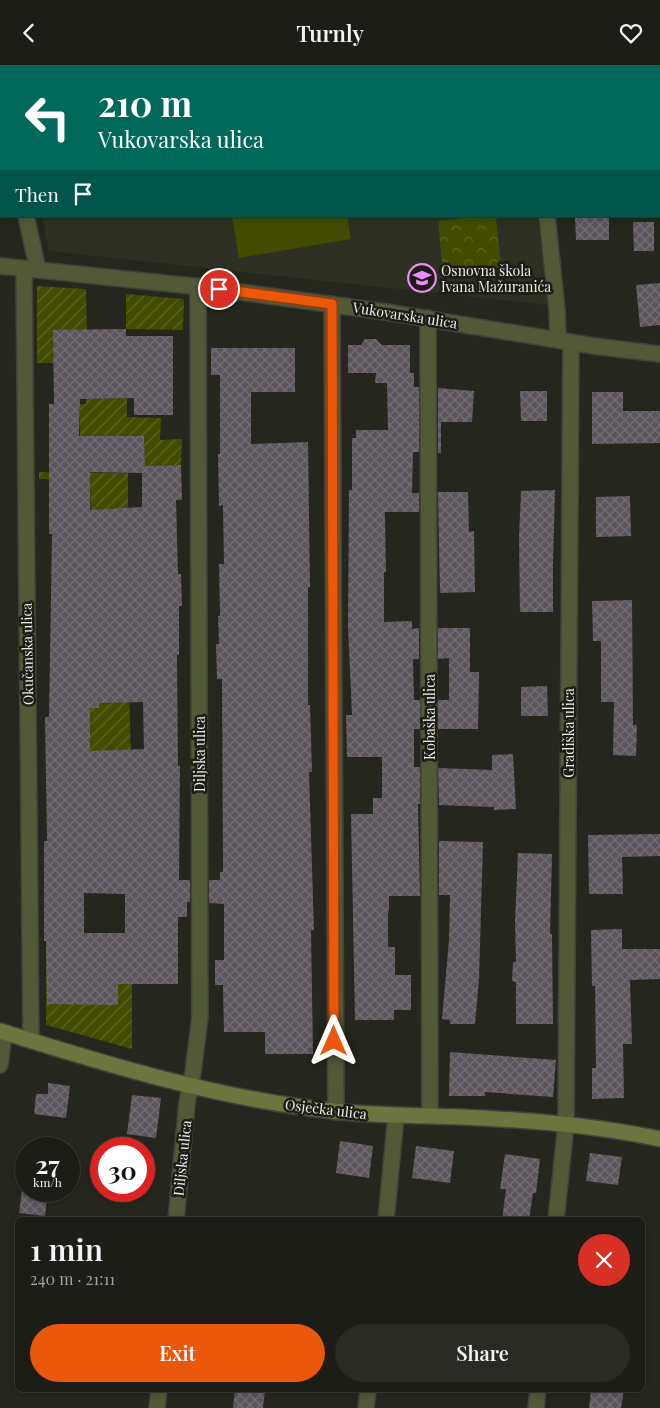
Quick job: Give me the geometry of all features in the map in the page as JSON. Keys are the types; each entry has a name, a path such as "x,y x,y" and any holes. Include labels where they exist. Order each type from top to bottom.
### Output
{"street":[{"name":"Okučanska ulica","path":"26,217 31,270 31,1040"},
{"name":"Gradiška ulica","path":"547,217 557,310 564,341 566,1124 556,1217"},
{"name":"Vukovarska ulica","path":"0,266 198,286 428,318 564,341 660,354"},
{"name":"Diljska ulica","path":"176,1217 187,1103 200,1017 198,286"},
{"path":"332,304 336,1112"},
{"name":"Kobaška ulica","path":"428,318 430,1116"},
{"name":"Osječka ulica","path":"2,1032 191,1085 285,1105 336,1112 396,1116 541,1121 604,1129 660,1139"},
{"path":"0,1065 2,1032"},
{"path":"386,1217 396,1116"},
{"path":"157,1408 159,1392"},
{"path":"366,1408 368,1392"},
{"path":"536,1408 538,1392"}],"shaded area":[{"name":"Osnovna škola Ivana Mažuranića","path":"42,217 537,217 548,305 49,251"}],"green space":[{"path":"232,217 347,217 351,239 239,258"},
{"path":"458,217 496,217 501,267 443,273 438,221 458,219"},
{"path":"37,286 86,289 87,330 54,363 37,363"},
{"path":"126,294 184,299 183,330 126,329"},
{"path":"127,398 127,417 161,418 160,440 182,439 181,465 145,466 144,438 80,436 80,404 86,404 86,399"},
{"path":"39,472 128,473 128,508 91,533 90,480 39,479"},
{"path":"99,686 129,686 131,756 90,751 89,708 99,708"},
{"path":"46,948 132,948 132,1049 46,1025"}],"building":[{"path":"575,217 609,217 609,240 576,240"},
{"path":"633,222 654,222 654,251 634,251"},
{"path":"660,283 660,325 640,327 636,285"},
{"path":"126,329 126,336 173,336 173,415 134,415 134,398 80,399 79,436 144,436 145,466 181,465 182,500 176,500 178,574 181,574 182,606 179,606 179,655 177,655 178,766 180,766 179,880 190,880 190,902 187,902 187,917 178,917 178,984 118,984 118,1005 47,1004 46,941 44,941 44,841 47,841 45,717 49,717 52,534 49,534 49,404 54,404 53,330","holes":["90,472 142,473 142,507 90,510","143,702 144,749 90,751 90,708 99,708 99,703","84,893 125,894 125,933 84,933"]},
{"path":"365,339 376,339 382,345 410,345 410,373 414,373 414,387 419,387 419,452 413,452 412,493 419,493 419,512 385,512 386,572 384,572 384,622 412,621 412,629 419,628 419,659 413,659 414,700 420,700 420,729 414,729 414,767 420,767 420,804 418,804 420,896 389,896 388,947 395,947 395,975 411,975 411,1010 394,1010 394,1020 355,1020 351,814 373,814 373,798 382,798 382,757 347,757 346,715 352,715 348,627 349,490 352,490 352,438 356,438 356,430 388,430 387,383 375,383 376,373 348,373 348,345 361,345"},
{"path":"211,348 295,348 295,392 251,392 251,444 308,442 310,587 308,587 308,705 310,705 312,772 309,772 314,930 311,930 313,1054 265,1054 265,1032 224,1032 223,985 215,985 215,960 224,960 224,904 209,903 209,880 220,880 220,872 223,872 222,679 217,679 216,644 219,644 219,564 224,564 223,505 219,506 220,375 211,375"},
{"path":"438,388 474,391 472,422 441,422 441,453 438,453"},
{"path":"520,391 547,391 547,421 521,421"},
{"path":"592,392 623,392 623,411 660,411 660,443 592,444"},
{"path":"555,490 553,612 520,612 519,537 521,491"},
{"path":"438,492 468,492 469,532 474,531 475,592 440,593"},
{"path":"630,496 631,536 596,537 596,497"},
{"path":"632,600 633,725 637,725 636,756 613,755 614,702 601,702 601,641 593,641 592,601"},
{"path":"438,628 470,628 470,672 479,672 478,729 438,729 438,700 449,700 449,658 438,659"},
{"path":"547,686 548,716 521,716 521,687"},
{"path":"513,754 516,809 494,810 494,807 439,805 438,768 492,770 492,755"},
{"path":"660,834 660,856 622,857 623,894 589,894 588,835"},
{"path":"439,841 483,842 479,979 475,1024 450,1024 450,1020 442,1019 449,940 450,895 439,895"},
{"path":"518,853 552,854 550,934 552,934 553,1024 516,1024 516,982 512,981 513,962 516,962 515,921"},
{"path":"622,929 622,949 660,949 660,979 630,980 632,1044 623,1044 624,1098 592,1099 592,1068 596,1068 595,986 592,986 591,930"},
{"path":"450,1052 556,1060 553,1097 485,1092 485,1096 449,1096"},
{"path":"48,1083 70,1086 66,1118 34,1114 36,1094 48,1094"},
{"path":"132,1095 161,1098 156,1138 127,1134"},
{"path":"340,1141 373,1146 369,1178 336,1173"},
{"path":"416,1146 454,1151 450,1183 412,1178"},
{"path":"590,1153 622,1157 618,1185 586,1181"},
{"path":"505,1154 540,1159 536,1193 533,1193 529,1217 502,1217 506,1189 500,1189"},
{"path":"20,1202 47,1202 45,1216 19,1213"},
{"path":"235,1392 265,1392 263,1408 233,1408"},
{"path":"591,1392 624,1392 621,1408 589,1408"}],"place":[{"name":"Osnovna škola Ivana Mažuranića","path":"422,278"}],"route":[{"path":"219,289 332,304 334,1041"}]}
